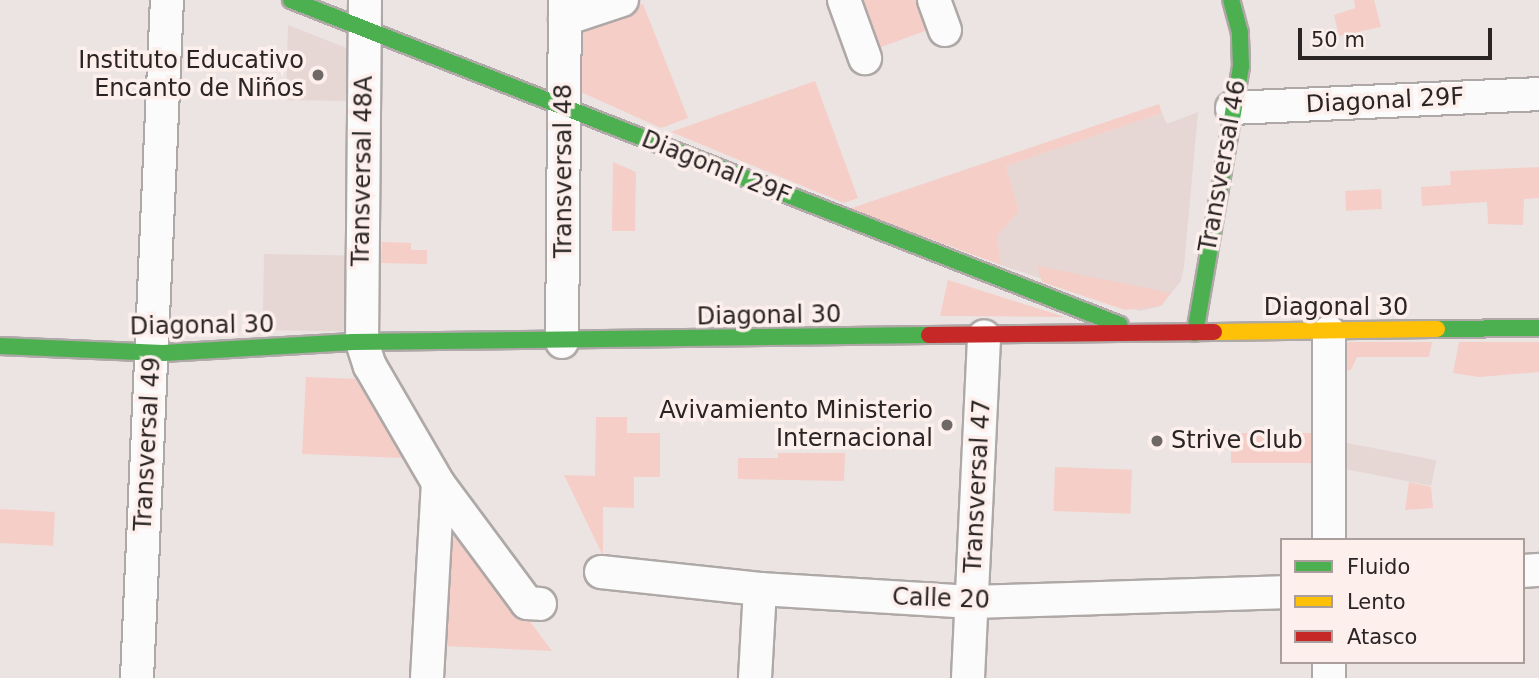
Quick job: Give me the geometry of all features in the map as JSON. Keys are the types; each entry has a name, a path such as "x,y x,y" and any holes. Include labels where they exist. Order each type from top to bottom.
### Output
{"street":[{"name":"Transversal 49","path":"138,678 167,0"},
{"name":"Diagonal 29F","path":"291,0 365,14 564,108 1142,333"},
{"path":"565,9 622,0"},
{"path":"844,0 865,58"},
{"path":"934,0 945,30"},
{"name":"Transversal 46","path":"1195,333 1241,48 1231,0"},
{"name":"Transversal 48","path":"562,342 565,9"},
{"name":"Transversal 48A","path":"362,342 365,14"},
{"name":"Diagonal 29F","path":"1232,108 1539,94"},
{"name":"Diagonal 30","path":"0,346 152,352 239,352 362,342 562,342 1539,328"},
{"path":"1329,332 1329,538"},
{"name":"Transversal 47","path":"968,678 984,336"},
{"path":"362,342 370,366 438,483 527,603 540,604"},
{"path":"428,678 438,483"},
{"name":"Calle 20","path":"601,572 760,589 972,602 1280,592"},
{"path":"755,678 760,589"}],"shaded area":[{"path":"852,0 926,0 936,27 870,51"},
{"path":"1354,0 1374,0 1381,27 1339,36 1334,15 1355,8"},
{"path":"643,4 688,118 661,128 574,89 579,25"},
{"name":"Instituto Educativo Encanto de Niños","path":"288,25 349,49 350,101 286,100"},
{"path":"815,81 858,198 844,203 671,132"},
{"path":"1159,104 1162,113 1006,166 1019,211 997,236 1001,265 849,209"},
{"path":"1198,112 1184,267 1181,281 1161,306 1140,311 1001,265 997,236 1019,211 1006,166 1162,113 1167,124"},
{"path":"613,162 636,172 635,231 612,231"},
{"path":"1539,167 1539,198 1524,199 1523,225 1488,224 1487,202 1422,206 1421,187 1451,185 1450,171"},
{"path":"1381,189 1382,209 1346,211 1345,191"},
{"path":"382,242 411,243 411,250 427,250 427,264 381,263"},
{"path":"264,254 349,255 348,331 263,330"},
{"path":"1037,266 1171,293 1161,306 1125,310 1042,282"},
{"path":"948,280 1065,317 940,316"},
{"path":"1348,342 1432,342 1429,357 1357,357 1351,370 1342,371 1341,355"},
{"path":"1459,342 1539,342 1539,372 1479,377 1453,373"},
{"path":"306,377 356,379 404,458 302,454"},
{"path":"596,417 627,417 627,433 660,433 660,477 634,477 634,508 603,507 603,556 564,475 595,476"},
{"path":"1231,433 1316,433 1316,463 1231,463"},
{"path":"1342,442 1436,460 1431,486 1337,468"},
{"path":"778,453 845,453 844,481 738,479 738,458 778,458"},
{"path":"1055,467 1132,470 1130,514 1053,511"},
{"path":"1409,482 1431,487 1433,508 1405,510"},
{"path":"0,509 55,512 53,546 0,543"},
{"path":"450,514 552,651 444,646"}],"traffic: fast":[{"path":"291,0 1120,325"},
{"path":"1195,333 1241,66 1240,33 1231,0"},
{"path":"1437,329 1539,328"},
{"path":"0,346 163,353 353,342 929,335"}],"traffic: slow":[{"path":"1214,332 1437,329"}],"traffic: jam":[{"path":"929,335 1214,332"}],"place":[{"name":"Instituto Educativo Encanto de Niños","path":"318,75"},
{"name":"Avivamiento Ministerio Internacional","path":"947,425"},
{"name":"Strive Club","path":"1157,441"}]}
